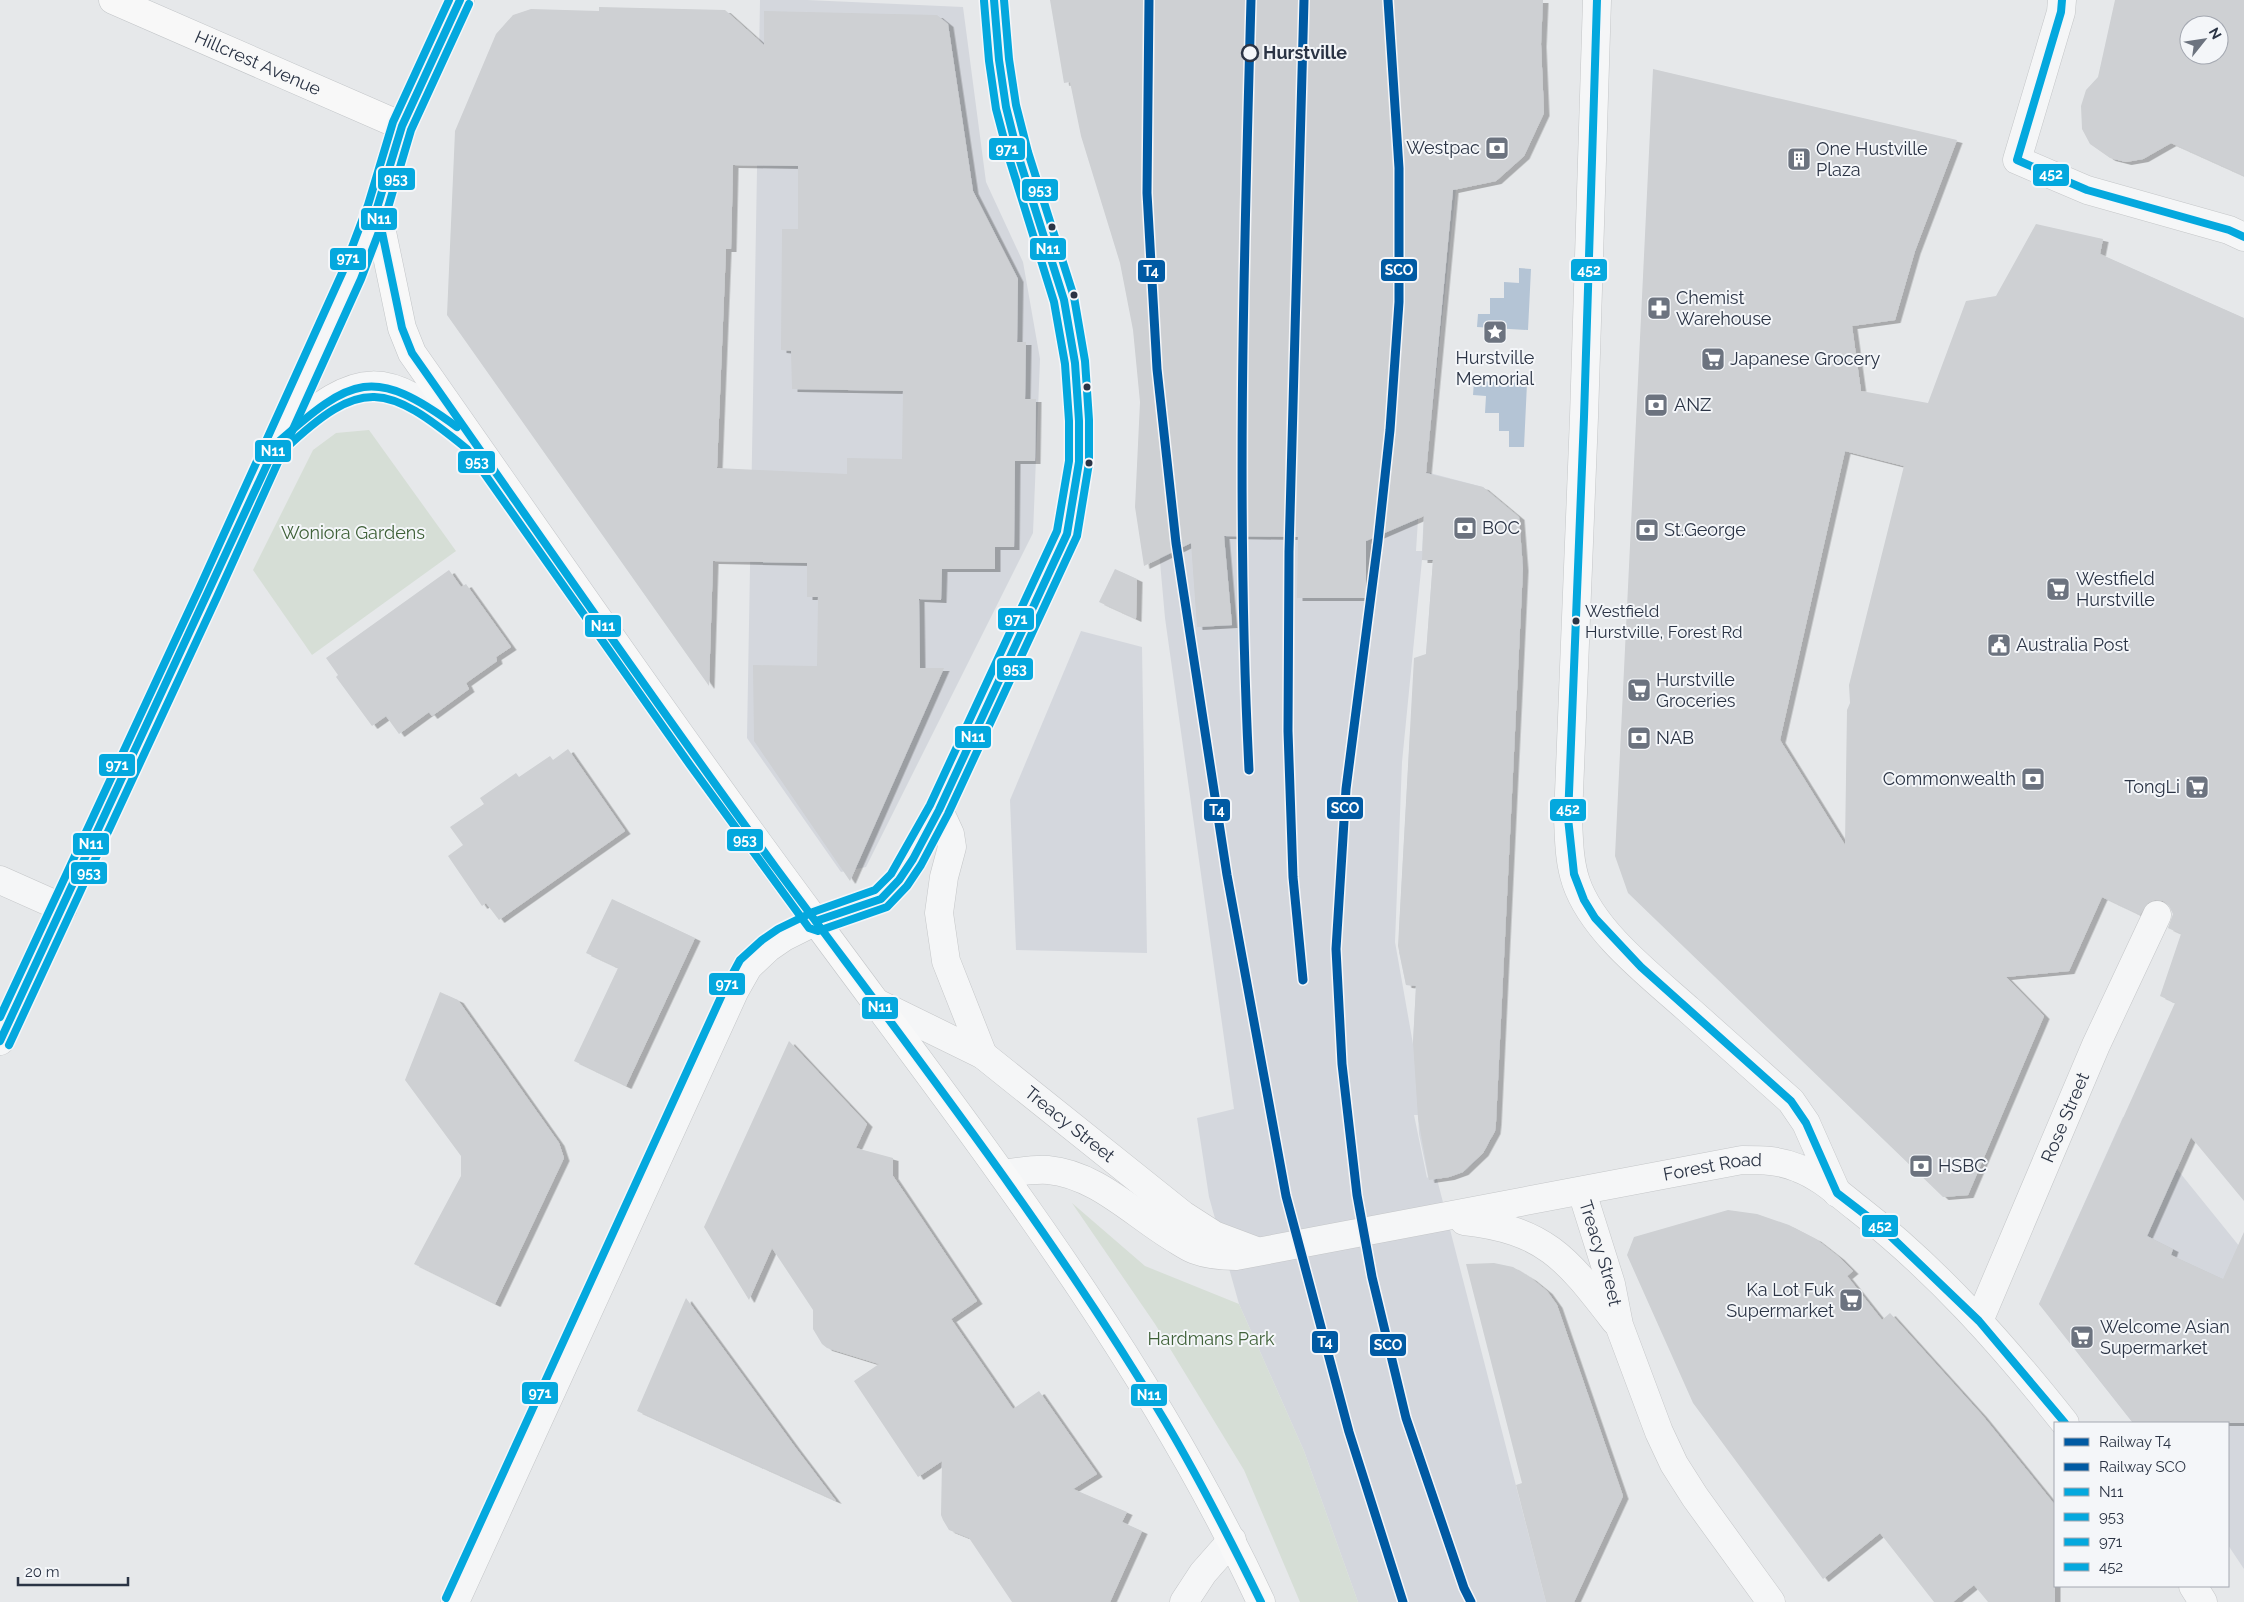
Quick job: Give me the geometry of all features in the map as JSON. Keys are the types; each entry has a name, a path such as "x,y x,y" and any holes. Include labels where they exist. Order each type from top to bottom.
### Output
{"main road":[{"name":"Hillcrest Avenue","path":"113,0 402,126"},
{"path":"460,0 402,126 377,208 402,328 412,353 698,759 1002,1174 1090,1304 1164,1419 1232,1540 1261,1602"}],"street":[{"path":"454,1602 735,990 748,967 768,948 784,937 816,921 882,899 899,880 913,859 939,810 1067,534 1078,474 1080,421 1075,363 1064,300 1048,243 1018,155 1006,107 999,60 994,0"},
{"name":"Forest Road","path":"1597,0 1585,408 1568,818 1569,857 1576,883 1590,910 1610,936 1644,970 1791,1101 1806,1123 1837,1192"},
{"path":"2062,0 2061,12 2017,160 2087,190 2229,230 2244,237"},
{"path":"0,1041 277,443 352,275 377,208"},
{"path":"277,443 327,400 345,390 364,385 382,386 407,394 433,408 474,442"},
{"path":"939,810 950,834 952,847 944,877 938,913 946,961 983,1054"},
{"path":"0,880 62,908"},
{"name":"Rose Street","path":"1980,1321 2096,1045 2157,915"},
{"name":"Treacy Street","path":"877,1003 983,1054 1183,1216 1214,1235 1258,1251"},
{"name":"Forest Road","path":"1582,1192 1742,1160 1772,1160 1799,1168 1837,1192 1880,1226 1980,1321 2064,1422"},
{"name":"Treacy Street","path":"1002,1174 1028,1170 1049,1170 1072,1175 1099,1187 1160,1230 1193,1250 1214,1256 1236,1256 1582,1192 1611,1284 1619,1325 1659,1432 1674,1464 1694,1497 1771,1602"},
{"path":"1440,1219 1480,1223 1510,1229 1537,1239 1578,1272 1619,1325"},
{"path":"1184,1602 1203,1573 1232,1540"},
{"path":"2194,1587 2203,1602"}],"shaded area":[{"path":"760,0 807,0 963,7 986,182 1023,262 1040,359 1033,533 866,867 841,872 747,738"},
{"path":"1129,0 1543,0 1541,44 1435,41 1456,188 1426,472 1483,487 1519,517 1523,564 1496,1122 1491,1140 1474,1163 1463,1172 1437,1179 1546,1602 1358,1602 1304,1451 1239,1304 1209,1197 1197,1118 1234,1109 1165,618 1156,517","holes":["1421,473 1426,473 1422,551 1416,551","1422,560 1433,561 1426,654 1410,734 1399,931 1406,931 1406,951 1399,952 1406,985 1416,986 1413,1044 1395,942 1402,762","1414,1115 1418,1115 1419,1134 1427,1178"]},
{"path":"1081,631 1142,647 1147,953 1016,950 1010,800"},
{"path":"2134,1116 2244,1252 2244,1569 2229,1546 2229,1422 2132,1422 2039,1304 2123,1117"}],"green space":[{"name":"Woniora Gardens","path":"369,430 456,551 312,655 253,570 313,450 336,433"},
{"name":"Hardmans Park","path":"1072,1203 1145,1266 1239,1304 1304,1451 1358,1602 1300,1602 1244,1470 1155,1324"}],"water":[{"path":"1519,268 1531,269 1528,330 1477,327 1478,314 1490,314 1490,298 1504,298 1504,282 1519,283"},
{"path":"1474,381 1527,383 1524,447 1509,447 1509,431 1499,431 1499,413 1485,413 1486,396 1473,395"}],"building":[{"path":"1050,0 1543,0 1541,44 1544,113 1524,156 1496,181 1453,190 1426,473 1483,487 1519,517 1523,568 1495,1131 1483,1153 1463,1172 1449,1177 1429,1180 1418,1118 1413,1042 1416,986 1406,985 1398,946 1414,658 1426,654 1433,560 1422,560 1424,516 1366,541 1366,598 1297,598 1298,537 1224,536 1232,625 1197,627 1191,543 1144,566 1135,507 1140,402 1133,330 1120,263 1081,136 1070,82 1064,83"},
{"path":"2115,0 2244,0 2244,176 2171,143 2143,159 2126,162 2110,158 2090,144 2082,129 2081,106 2086,90 2098,77"},
{"path":"599,7 725,10 764,45 764,11 937,15 948,24 973,191 1018,279 1017,342 1026,342 1025,399 1036,399 1035,461 1015,461 1014,547 995,547 995,569 942,569 941,600 919,599 920,668 944,668 850,881 754,741 753,665 817,666 818,597 807,597 807,563 713,561 709,686 447,315 455,131 496,34 513,15 531,9 599,11","holes":["733,165 798,166 798,229 782,229 781,350 791,351 792,389 903,391 902,459 847,458 847,474 717,468 726,249 731,249"]},
{"path":"1653,69 1957,140 1915,251 1895,320 1852,326 1861,391 1928,403 1966,301 1996,296 2036,224 2103,239 2100,254 2244,318 2244,1201 2191,1137 2147,1236 2173,1249 2171,1255 2223,1279 2244,1232 2244,1423 2132,1422 2039,1304 2175,1003 2160,996 2181,934 2168,928 2173,914 2169,906 2163,901 2155,900 2148,903 2140,915 2102,897 2069,971 2006,977 2044,1016 1968,1195 1943,1197 1628,893 1615,856","holes":["1845,451 1904,466 1849,685 1845,845 1780,740"]},
{"path":"1115,569 1137,579 1136,619 1099,602"},
{"path":"449,570 461,587 466,584 511,647 496,657 497,661 466,683 469,689 432,716 429,712 399,734 386,716 372,726 336,677 338,675 326,658"},
{"path":"568,749 625,831 499,920 486,903 482,906 448,856 463,845 450,827 484,804 480,798 516,773 519,777 550,756 553,760"},
{"path":"612,899 695,938 626,1086 574,1061 618,968 586,953"},
{"path":"440,992 458,1000 559,1143 564,1158 495,1304 414,1264 461,1176 461,1156 405,1080"},
{"path":"789,1041 867,1124 856,1148 893,1158 893,1176 977,1301 951,1319 1013,1409 1039,1391 1097,1474 1073,1489 1127,1512 1122,1522 1142,1531 1110,1602 1012,1602 969,1538 949,1530 943,1520 941,1515 942,1461 918,1477 854,1381 879,1364 827,1348 822,1344 813,1329 813,1310 772,1248 749,1300 704,1227"},
{"path":"1728,1210 1757,1214 1789,1225 1816,1239 1839,1257 1853,1271 1847,1276 1882,1320 1890,1313 1982,1415 2054,1504 2055,1602 1988,1602 1974,1585 1953,1602 1934,1602 1880,1533 1823,1579 1693,1403 1627,1255 1634,1237"},
{"path":"1494,1263 1513,1267 1531,1278 1547,1291 1557,1305 1623,1496 1574,1602 1546,1602 1516,1485 1522,1483 1466,1264"},
{"path":"686,1298 795,1447 836,1501 637,1411"}],"rail line":[{"name":"T4","path":"1149,0 1147,193 1157,369 1176,543 1227,875 1286,1196 1349,1432 1403,1602"},
{"name":"T4","path":"1249,770 1243,577 1242,385 1251,0"},
{"name":"SCO","path":"1303,980 1293,877 1288,731 1289,552 1304,0"},
{"name":"SCO","path":"1388,0 1399,168 1399,302 1390,430 1378,541 1346,789 1336,949 1342,1064 1357,1195 1372,1277 1406,1418 1464,1588 1471,1602"}],"transit line":[{"name":"971","path":"0,1017 199,589 343,271 368,205 393,122 449,0"},
{"name":"N11","path":"460,0 402,126 377,208 402,328 412,353 684,740 776,868 927,1071 1074,1278 1178,1443 1261,1602"},
{"name":"N11","path":"816,921 881,899 899,880 913,859 939,810 1067,534 1079,462 1079,421 1075,363 1064,300 1018,155 1006,107 999,60 994,0"},
{"name":"953","path":"284,450 334,409 355,400 374,397 394,401 415,411 439,427 467,449 690,765 809,928 818,931 887,907 907,886 921,865 948,814 1077,536 1089,463 1089,420 1085,361 1074,297 1028,152 1016,105 1009,59 1004,0"},
{"name":"452","path":"1597,0 1584,417 1568,818 1574,874 1584,900 1595,918 1641,967 1791,1101 1806,1123 1837,1193 1880,1226 1979,1321 2064,1422"},
{"name":"452","path":"2062,0 2061,12 2017,160 2087,190 2229,230 2244,237"},
{"name":"971","path":"446,1598 726,986 740,960 762,940 778,929 813,912 875,890 891,874 930,805 1057,531 1069,461 1069,421 1065,364 1054,302 1009,158 996,109 989,61 984,1"},
{"name":"953","path":"9,1045 217,597 361,279 387,211 411,130 469,4"},
{"name":"N11","path":"0,1041 277,443 325,404 345,393 364,387 383,387 404,394 428,407 457,427"}],"place":[{"name":"Hurstville","path":"1250,53"},
{"name":"Westpac","path":"1497,148"},
{"name":"One Hustville Plaza","path":"1799,159"},
{"name":"Chemist Warehouse","path":"1659,308"},
{"name":"Hurstville Memorial","path":"1495,332"},
{"name":"Japanese Grocery","path":"1713,359"},
{"name":"ANZ","path":"1656,405"},
{"name":"BOC","path":"1465,528"},
{"name":"St.George","path":"1647,530"},
{"name":"Westfield Hurstville","path":"2058,589"},
{"name":"Westfield Hurstville, Forest Rd","path":"1576,621"},
{"name":"Australia Post","path":"1999,645"},
{"name":"Hurstville Groceries","path":"1639,690"},
{"name":"NAB","path":"1639,738"},
{"name":"Commonwealth","path":"2033,779"},
{"name":"TongLi","path":"2197,787"},
{"name":"HSBC","path":"1921,1166"},
{"name":"Ka Lot Fuk Supermarket","path":"1851,1300"},
{"name":"Welcome Asian Supermarket","path":"2082,1337"}]}
